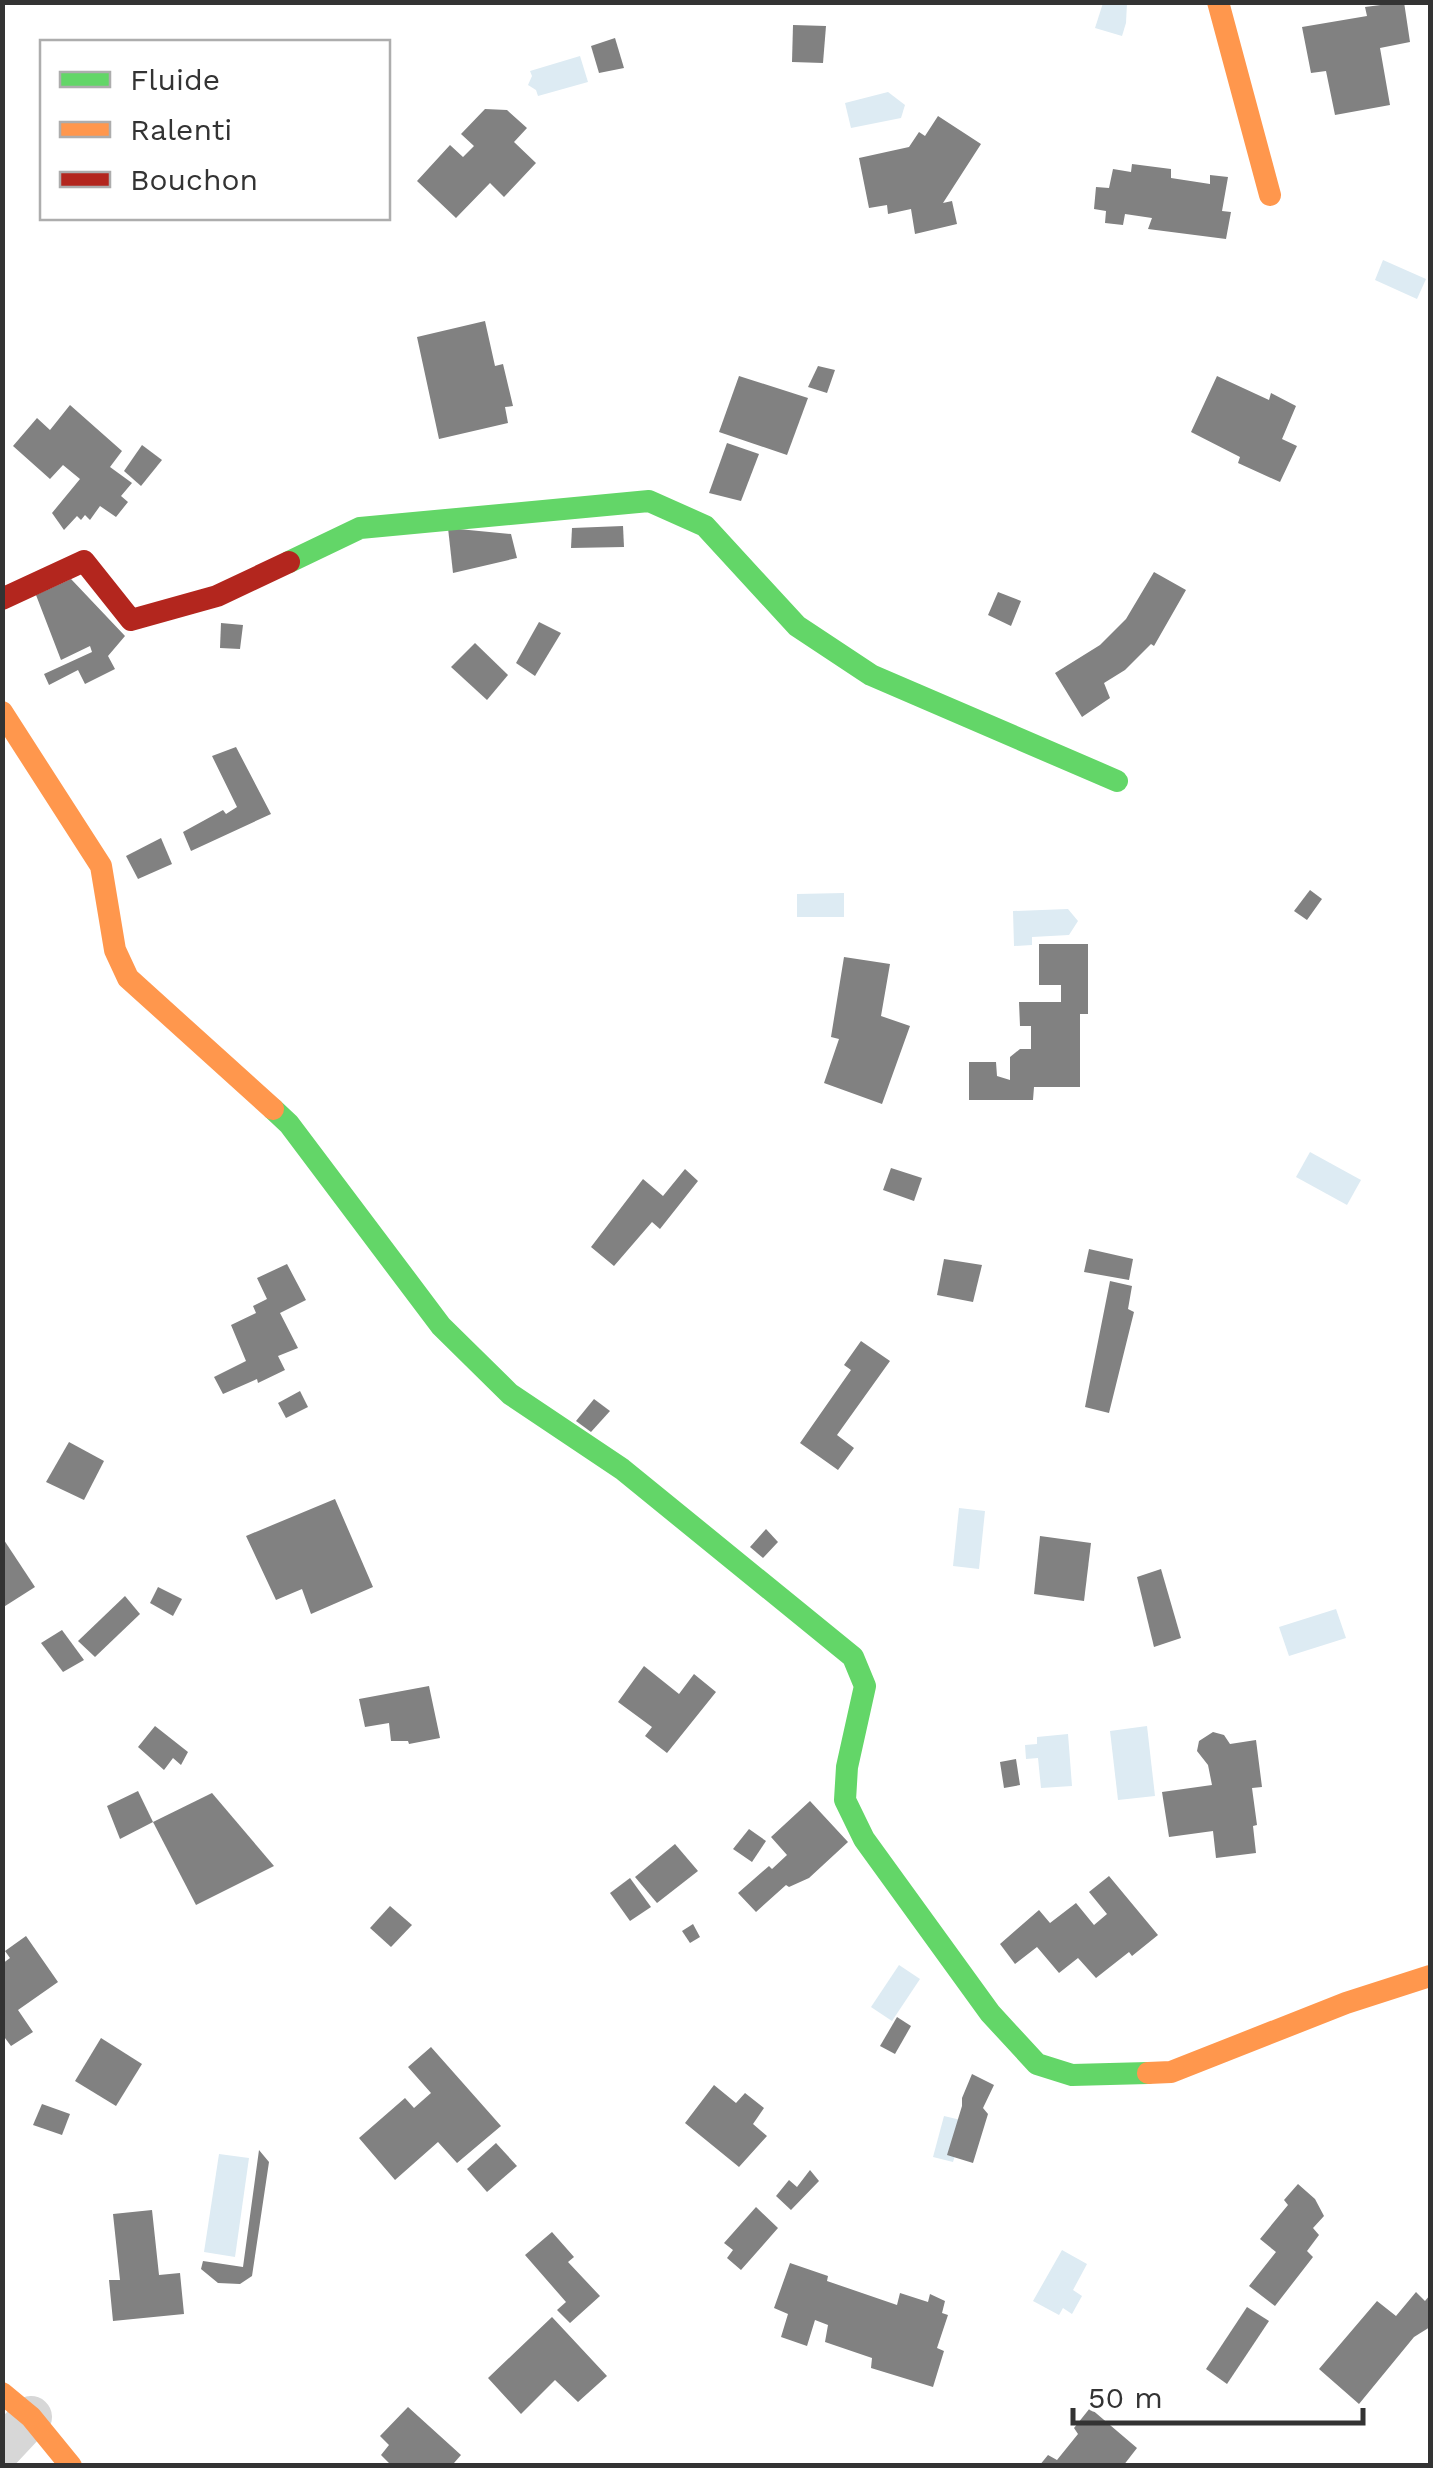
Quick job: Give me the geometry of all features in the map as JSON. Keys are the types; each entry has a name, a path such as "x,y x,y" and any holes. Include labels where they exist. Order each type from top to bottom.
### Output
{"street":[{"path":"1218,2 1270,195"},
{"path":"2,599 84,561 131,620 216,596 360,528 648,501 706,526 797,626 871,675 1117,782"},
{"path":"2,712 101,866 115,950 128,978 289,1124 441,1326 510,1394 622,1470 853,1657 866,1686 847,1766 846,1800 864,1840 990,2014 1037,2064 1072,2075 1170,2072 1346,2003 1430,1976"},
{"path":"2,2448 17,2405 71,2466"}],"shaded area":[{"path":"1103,3 1127,3 1122,36 1095,28"},
{"path":"580,56 588,82 538,96 528,85 530,71"},
{"path":"888,92 905,105 901,118 851,128 845,103"},
{"path":"1383,260 1426,279 1417,299 1375,280"},
{"path":"844,893 844,917 797,917 797,894"},
{"path":"1068,909 1078,921 1069,935 1032,937 1032,945 1014,946 1013,911"},
{"path":"1310,1152 1361,1180 1347,1205 1296,1177"},
{"path":"959,1508 985,1511 979,1569 953,1566"},
{"path":"1336,1609 1346,1638 1289,1656 1279,1627"},
{"path":"1147,1726 1155,1796 1118,1800 1110,1731"},
{"path":"1068,1734 1072,1786 1041,1788 1038,1758 1026,1759 1025,1745 1037,1744 1037,1737"},
{"path":"899,1965 920,1979 892,2021 871,2007"},
{"path":"944,2116 965,2121 953,2162 933,2157"},
{"path":"219,2154 249,2158 235,2257 204,2252"},
{"path":"1062,2250 1087,2264 1073,2290 1082,2296 1072,2314 1063,2308 1059,2315 1033,2301"}],"building":[{"path":"1404,2 1410,42 1380,48 1390,105 1335,115 1326,71 1311,73 1302,27 1367,16 1365,7"},
{"path":"793,25 826,26 823,63 792,62"},
{"path":"615,38 624,68 599,73 591,46"},
{"path":"485,109 507,110 527,128 514,142 536,163 504,197 490,183 456,218 417,181 450,145 463,157 474,146 461,134"},
{"path":"938,116 981,144 943,203 952,201 957,224 915,234 911,209 888,214 887,205 869,208 859,158 909,147 919,132 925,136"},
{"path":"1132,164 1171,169 1171,178 1210,184 1210,175 1228,177 1222,211 1231,212 1226,239 1148,229 1152,218 1125,214 1123,225 1105,223 1106,211 1094,209 1096,187 1109,188 1113,169 1131,172"},
{"path":"485,321 495,366 503,364 513,406 505,407 508,423 439,439 417,337"},
{"path":"818,366 835,370 827,393 808,387"},
{"path":"739,376 808,398 787,455 719,432"},
{"path":"1217,376 1269,400 1271,393 1296,406 1282,439 1297,446 1280,482 1238,463 1240,457 1191,432"},
{"path":"70,405 122,451 110,467 132,483 121,496 128,502 116,517 100,506 90,520 85,515 81,520 77,516 64,530 52,513 80,479 63,465 50,479 13,446 37,418 50,430"},
{"path":"727,443 759,454 741,501 709,493"},
{"path":"142,445 162,460 141,486 124,471"},
{"path":"623,526 624,547 571,548 572,528"},
{"path":"448,528 511,534 517,558 453,573"},
{"path":"1154,572 1186,590 1154,646 1151,644 1125,670 1104,683 1110,698 1082,717 1055,673 1100,645 1126,619"},
{"path":"71,579 125,636 108,656 115,669 85,684 78,670 49,685 44,674 92,652 90,646 61,660 36,595"},
{"path":"998,592 1021,601 1011,626 988,615"},
{"path":"539,622 561,633 535,676 516,663"},
{"path":"221,623 243,625 240,649 220,648"},
{"path":"475,643 508,675 487,700 451,667"},
{"path":"236,747 271,814 191,851 183,832 223,810 226,814 237,807 212,756"},
{"path":"161,838 172,864 138,879 126,856"},
{"path":"1310,890 1322,899 1307,920 1294,911"},
{"path":"1039,944 1088,944 1088,1014 1080,1014 1080,1087 1034,1087 1033,1100 969,1100 969,1062 996,1062 997,1076 1010,1080 1010,1057 1020,1049 1031,1049 1031,1026 1020,1026 1019,1002 1061,1002 1061,985 1039,985"},
{"path":"844,957 890,964 881,1016 910,1026 882,1104 824,1083 839,1039 831,1037"},
{"path":"891,1168 922,1178 914,1201 883,1190"},
{"path":"685,1169 698,1181 660,1229 652,1222 614,1266 591,1247 643,1179 663,1196"},
{"path":"1089,1249 1133,1259 1129,1280 1084,1272"},
{"path":"944,1259 982,1265 973,1302 937,1295"},
{"path":"287,1264 306,1300 280,1313 298,1348 278,1356 285,1370 223,1394 214,1377 246,1361 231,1325 256,1313 253,1306 267,1299 257,1278"},
{"path":"1110,1281 1132,1286 1128,1309 1134,1312 1109,1413 1085,1407"},
{"path":"861,1341 890,1361 837,1435 854,1448 838,1470 800,1443 851,1370 844,1365"},
{"path":"300,1391 308,1407 286,1418 278,1403"},
{"path":"594,1399 610,1411 591,1432 576,1421"},
{"path":"69,1442 104,1461 84,1500 46,1482"},
{"path":"335,1499 373,1587 311,1614 302,1589 276,1600 246,1536"},
{"path":"766,1529 778,1542 763,1558 750,1547"},
{"path":"1040,1536 1091,1543 1084,1601 1034,1594"},
{"path":"2,1537 35,1587 2,1608"},
{"path":"1161,1569 1181,1638 1154,1647 1137,1577"},
{"path":"158,1587 182,1599 173,1616 150,1603"},
{"path":"125,1596 140,1614 95,1657 78,1641"},
{"path":"62,1630 84,1660 63,1672 41,1643"},
{"path":"644,1666 679,1694 694,1674 716,1692 667,1753 645,1736 652,1727 618,1702"},
{"path":"429,1686 440,1738 409,1744 391,1741 389,1723 365,1727 359,1699"},
{"path":"155,1726 188,1752 181,1765 173,1758 164,1770 138,1747"},
{"path":"1213,1732 1224,1735 1230,1744 1256,1740 1262,1787 1252,1788 1256,1853 1216,1858 1213,1831 1169,1837 1162,1792 1212,1785 1208,1765 1197,1751 1199,1741"},
{"path":"1016,1759 1020,1785 1004,1788 1000,1762"},
{"path":"138,1791 153,1822 120,1839 107,1806"},
{"path":"212,1793 274,1866 196,1905 153,1822"},
{"path":"810,1801 848,1842 809,1878 786,1885 756,1912 738,1893 787,1855 771,1837"},
{"path":"749,1829 766,1841 752,1862 733,1849"},
{"path":"675,1844 698,1871 657,1903 635,1877"},
{"path":"1109,1876 1158,1935 1096,1978 1078,1958 1059,1973 1037,1947 1015,1964 1000,1944 1039,1910 1050,1923 1076,1903 1094,1925 1107,1914 1089,1892"},
{"path":"630,1878 651,1907 630,1921 610,1893"},
{"path":"390,1906 412,1925 391,1947 370,1928"},
{"path":"693,1924 700,1937 690,1943 682,1931"},
{"path":"26,1936 58,1982 18,2010 33,2032 11,2046 2,2034 2,1964 10,1958 5,1951"},
{"path":"897,2017 911,2026 895,2054 880,2046"},
{"path":"101,2038 142,2064 116,2106 75,2081"},
{"path":"431,2047 501,2126 457,2163 438,2142 395,2180 359,2138 405,2098 414,2108 431,2093 408,2067"},
{"path":"972,2074 994,2085 983,2108 988,2114 973,2163 947,2155"},
{"path":"714,2085 736,2103 745,2093 764,2108 753,2124 767,2136 739,2167 685,2123"},
{"path":"42,2104 70,2114 62,2135 33,2125"},
{"path":"496,2143 517,2166 487,2192 467,2169"},
{"path":"259,2150 269,2162 252,2276 240,2284 218,2283 201,2269 203,2261 243,2267"},
{"path":"810,2170 819,2181 791,2210 776,2196 789,2180 797,2187"},
{"path":"1298,2184 1315,2199 1324,2216 1313,2228 1319,2235 1307,2251 1313,2257 1275,2306 1249,2286 1276,2252 1260,2239 1288,2205 1284,2200"},
{"path":"756,2207 778,2228 741,2270 727,2258 733,2250 724,2243"},
{"path":"152,2210 159,2275 180,2273 184,2314 113,2321 109,2280 120,2280 113,2214"},
{"path":"552,2232 574,2257 568,2262 600,2296 570,2323 557,2310 566,2302 525,2255"},
{"path":"790,2263 828,2276 827,2281 897,2305 900,2293 928,2302 930,2294 945,2301 942,2313 948,2315 937,2348 944,2351 933,2387 871,2368 872,2358 825,2342 828,2325 815,2320 807,2346 781,2337 788,2314 774,2308"},
{"path":"1416,2292 1425,2301 1430,2295 1430,2327 1414,2337 1359,2404 1319,2369 1377,2301 1396,2316"},
{"path":"1247,2307 1269,2321 1227,2384 1206,2369"},
{"path":"552,2317 607,2376 578,2402 555,2380 521,2414 488,2378"},
{"path":"408,2407 461,2455 454,2463 458,2466 392,2466 381,2455 389,2445 380,2436"},
{"path":"1090,2408 1137,2448 1123,2466 1039,2466 1048,2455 1057,2460 1078,2434 1074,2428"}],"traffic: fast":[{"path":"289,562 360,528 649,501 705,526 797,626 871,675 1117,781"},
{"path":"273,1109 289,1124 441,1326 510,1394 622,1469 853,1657 865,1686 847,1767 845,1800 864,1839 990,2013 1037,2064 1072,2075 1148,2073"}],"traffic: slow":[{"path":"1218,2 1270,195"},
{"path":"2,712 101,866 115,950 128,978 273,1109"},
{"path":"1148,2073 1171,2072 1346,2003 1430,1976"},
{"path":"2,2393 31,2417 71,2466"}],"traffic: jam":[{"path":"2,599 84,561 131,620 217,596 289,562"}]}
